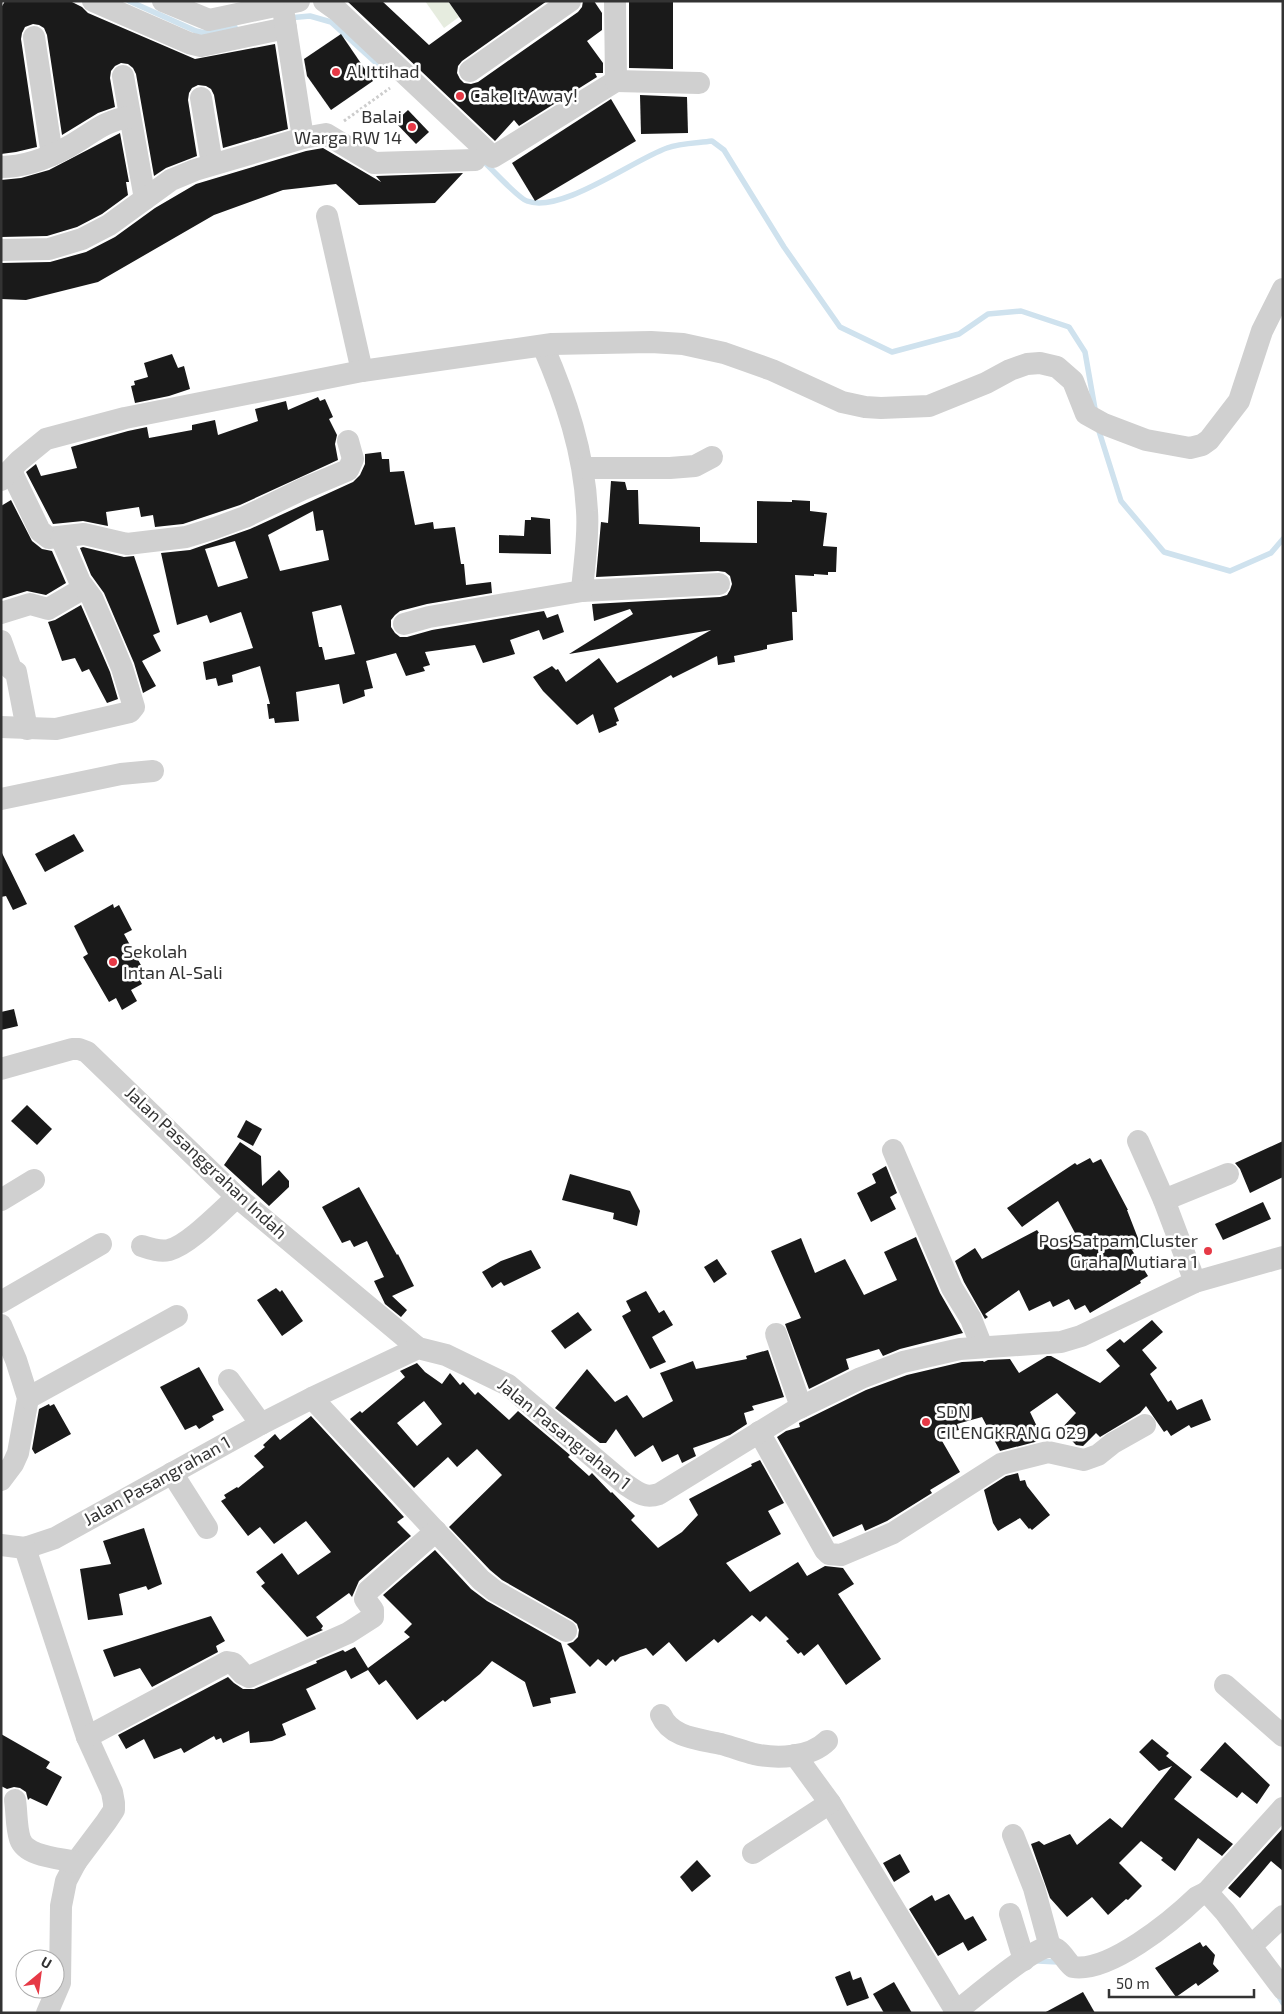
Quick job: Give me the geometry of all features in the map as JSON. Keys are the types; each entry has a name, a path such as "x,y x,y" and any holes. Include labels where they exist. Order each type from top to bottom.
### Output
{"street":[{"path":"94,1 189,43 201,46 286,28"},
{"path":"163,1 209,20 288,2 286,28 303,138"},
{"path":"324,1 338,11 484,159"},
{"path":"470,71 570,1"},
{"path":"615,1 616,81"},
{"path":"34,37 52,155"},
{"path":"123,76 145,199"},
{"path":"1,250 49,249 82,239 109,225 171,180 212,164 303,138 326,134 374,163 484,159 616,81 698,83"},
{"path":"201,98 212,164"},
{"path":"1,167 35,161 52,155 70,146 97,128 116,119 130,117"},
{"path":"327,216 362,371"},
{"path":"348,441 353,458 348,470 245,517 215,528 186,536 127,544 84,534 49,538 40,531 6,475 40,442 53,436 124,418 362,371 552,344 651,342 683,344 724,353 772,370 842,402 865,407 882,408 929,406 986,383 1010,370 1027,364 1040,363 1057,367 1073,381 1095,419 1146,440 1190,448 1202,445 1209,440 1239,401 1262,330 1283,289"},
{"path":"543,346 560,387 584,468 587,513 582,590"},
{"path":"584,468 670,468 695,466 712,457"},
{"path":"1,727 56,729 130,712 134,707 122,668 110,639 92,598 84,588 61,538"},
{"path":"404,624 428,617 582,590 720,584"},
{"path":"1,613 30,604 48,609 84,588"},
{"path":"1,641 11,669 16,672 27,729"},
{"path":"1,799 121,774 153,772"},
{"name":"Jalan Pasanggrahan Indah","path":"1,1069 72,1049 87,1052 237,1197 418,1348"},
{"path":"1138,1141 1164,1200 1195,1282"},
{"path":"893,1150 952,1288 971,1318 982,1347"},
{"path":"1164,1200 1228,1174"},
{"path":"1,1200 34,1180"},
{"path":"142,1246 154,1250 170,1250 193,1236 237,1197"},
{"path":"1,1302 101,1244"},
{"name":"Jalan Pasangrahan 1","path":"25,1548 55,1538 261,1424 418,1348 446,1355 508,1385 625,1484 646,1496 659,1494 801,1407 861,1378 903,1362 960,1349 1061,1342 1081,1336 1195,1282 1283,1257"},
{"path":"28,1398 178,1316"},
{"path":"1,1325 16,1360 28,1398 18,1452 14,1464 1,1480"},
{"path":"776,1334 801,1407"},
{"path":"229,1380 261,1424"},
{"path":"312,1398 481,1580 495,1591 566,1631"},
{"path":"759,1432 825,1550 829,1554 841,1555 893,1533 1001,1464 1048,1452 1084,1460 1098,1455 1112,1443 1145,1425"},
{"path":"172,1473 207,1528"},
{"path":"86,1737 227,1662 234,1663 242,1674 249,1677 348,1633 373,1617 373,1610 365,1599 368,1591 436,1531"},
{"path":"1,1545 25,1548 86,1737 112,1792 114,1803 114,1810 76,1862 66,1881 61,1906 60,1983 47,2013"},
{"path":"1225,1685 1283,1736"},
{"path":"661,1715 664,1722 675,1731 695,1739 755,1754 780,1757 795,1755 815,1750 827,1741"},
{"path":"795,1755 830,1803 956,2012 1024,1960 1039,1951 1050,1947 1058,1950 1073,1967 1094,1966 1137,1945 1197,1897 1207,1892 1278,1820"},
{"path":"15,1800 21,1842 28,1849 40,1855 76,1862"},
{"path":"754,1853 830,1803"},
{"path":"1013,1835 1034,1888 1050,1947"},
{"path":"1207,1892 1283,1989"},
{"path":"1010,1914 1024,1960"},
{"path":"1251,1946 1283,1916"}],"path":[{"path":"326,134 390,88"}],"shaded area":[{"path":"425,1 448,1 459,17 444,28"}],"building":[{"path":"5,1 70,1 82,7 88,13 195,59 275,44 288,129 223,148 214,95 211,89 198,85 192,88 188,100 197,156 166,168 154,176 136,74 133,68 128,64 121,63 111,71 110,78 115,107 98,113 62,135 47,35 44,28 33,24 25,27 21,39 37,147 1,154 1,8"},
{"path":"347,1 382,1 429,45 462,21 448,1 547,1 462,61 458,66 457,73 464,83 471,84 478,82 578,12 582,7 583,1 594,1 602,13 602,30 587,41 603,63 603,73 595,73 597,77 519,126 514,120 495,141"},
{"path":"629,1 673,1 673,69 629,68"},
{"name":"Al Ittihad","path":"341,34 373,81 331,110 307,76 304,59"},
{"path":"640,95 687,97 688,133 641,134"},
{"path":"611,99 636,141 535,201 512,163"},
{"name":"Balai Warga RW 14","path":"408,110 429,132 416,144 395,122"},
{"path":"120,133 129,182 126,182 128,195 102,214 77,227 47,236 1,237 1,180 21,178 49,170"},
{"path":"323,148 381,182 376,176 463,173 435,203 359,205 336,184 283,190 214,215 98,282 26,300 1,299 1,263 50,262 86,252 115,237 155,208 196,184 306,151"},
{"path":"172,354 178,368 184,366 190,389 169,396 135,403 131,386 135,385 134,381 148,377 144,363"},
{"path":"318,397 320,401 325,399 333,417 329,419 337,435 335,444 338,460 240,505 183,524 155,527 153,515 141,517 139,507 106,512 108,526 83,521 53,524 26,472 36,464 41,476 77,468 71,447 128,431 147,427 149,438 192,430 192,425 215,420 218,435 258,421 255,409 286,401 288,410"},
{"path":"381,452 382,459 389,459 390,472 404,471 415,525 433,522 434,529 455,527 461,564 464,564 466,585 491,582 492,593 427,604 400,611 391,620 391,627 395,633 400,637 407,637 432,630 544,611 547,618 558,614 564,632 543,640 539,630 510,640 515,654 483,663 475,645 425,652 430,665 423,667 425,671 406,676 396,653 366,661 373,688 364,690 365,696 343,704 339,684 296,692 299,721 275,723 274,718 269,719 267,704 270,704 260,666 232,675 233,682 218,686 216,678 206,680 203,662 253,648 241,612 210,623 207,615 177,625 161,553 190,550 250,529 353,482 360,475 365,464 365,454","holes":["313,511 316,531 323,530 329,560 280,571 268,535","235,541 248,578 218,587 205,549","341,605 355,654 325,660 322,647 319,647 312,612"]},
{"path":"611,481 625,482 627,490 638,490 639,524 700,527 700,542 757,543 757,501 810,501 810,511 827,513 823,546 837,547 836,572 828,572 828,575 795,575 797,612 792,612 793,640 767,645 767,649 734,656 735,662 718,665 717,656 673,678 671,675 614,708 619,721 616,722 617,725 599,733 593,714 577,725 543,691 533,677 552,666 556,670 558,669 566,682 599,658 617,683 711,630 569,654 633,614 630,609 594,621 592,604 720,597 727,595 732,584 730,576 725,572 718,571 596,577 601,522 608,523"},
{"path":"11,500 32,541 42,549 52,551 66,583 46,595 27,591 1,599 1,506"},
{"path":"531,517 550,519 551,554 499,553 499,535 524,536 525,520 531,520"},
{"path":"83,547 124,557 134,556 160,632 153,635 161,651 142,661 156,686 143,693 134,663 104,593 91,575 80,548"},
{"path":"81,605 110,672 118,699 107,703 89,669 82,672 75,658 62,661 48,622"},
{"path":"74,834 84,851 45,872 35,854"},
{"path":"2,853 27,904 13,910 6,896 1,897"},
{"name":"Sekolah Intan Al-Sali","path":"113,904 114,908 119,905 132,930 124,934 142,967 135,971 142,984 131,990 137,1001 122,1010 116,998 109,1002 83,957 88,954 74,926"},
{"path":"14,1009 18,1026 1,1030 1,1012"},
{"path":"27,1105 52,1129 37,1145 11,1121"},
{"path":"246,1120 262,1129 253,1146 237,1137"},
{"path":"1283,1141 1283,1177 1250,1193 1240,1169 1235,1163"},
{"path":"240,1142 261,1156 262,1186 279,1170 289,1181 289,1187 269,1206 224,1165"},
{"path":"1090,1158 1093,1163 1101,1159 1128,1210 1141,1246 1132,1250 1148,1276 1140,1281 1141,1283 1090,1313 1085,1305 1075,1310 1069,1299 1053,1307 1050,1301 1029,1311 1019,1290 985,1314 988,1317 985,1319 964,1282 955,1261 975,1248 982,1259 1037,1230 1048,1246 1075,1233 1058,1201 1022,1227 1007,1208 1075,1163 1077,1165"},
{"path":"886,1166 897,1193 890,1197 896,1209 871,1222 857,1193 876,1183 872,1174"},
{"path":"570,1174 630,1191 640,1211 637,1226 613,1219 614,1213 562,1200"},
{"path":"359,1187 398,1254 414,1286 392,1296 407,1310 401,1317 385,1304 374,1281 384,1277 367,1241 354,1247 350,1240 342,1243 322,1207"},
{"path":"1263,1202 1271,1219 1223,1240 1215,1224"},
{"path":"916,1237 940,1293 963,1333 900,1349 883,1356 879,1349 846,1359 849,1369 809,1389 785,1324 801,1318 771,1251 801,1238 815,1273 845,1259 864,1295 897,1280 884,1252"},
{"path":"531,1250 541,1268 504,1286 501,1282 492,1288 482,1272 501,1261"},
{"path":"717,1259 727,1274 714,1283 704,1267"},
{"path":"276,1288 280,1292 282,1290 303,1321 282,1336 257,1300"},
{"path":"646,1291 659,1313 664,1310 673,1325 652,1337 666,1362 650,1369 622,1316 631,1311 626,1301"},
{"path":"578,1312 592,1330 565,1349 551,1331"},
{"path":"1152,1320 1163,1332 1142,1350 1157,1368 1150,1374 1168,1402 1171,1400 1177,1410 1202,1399 1211,1420 1191,1428 1189,1425 1171,1436 1167,1430 1164,1432 1146,1406 1140,1413 1100,1437 1096,1433 1083,1446 1076,1445 1061,1429 1076,1413 1057,1393 1030,1412 1042,1437 1035,1442 1000,1451 982,1417 957,1424 959,1430 938,1434 960,1472 930,1490 932,1493 887,1521 865,1531 862,1524 833,1537 777,1437 786,1431 800,1427 799,1423 866,1390 907,1375 962,1362 1010,1359 1019,1373 1047,1356 1051,1356 1100,1383 1120,1366 1106,1350 1120,1339 1124,1343"},
{"path":"768,1350 784,1397 752,1406 754,1410 744,1413 747,1424 730,1435 693,1448 696,1456 682,1463 678,1454 662,1462 653,1445 635,1457 616,1429 606,1443 600,1443 555,1408 587,1369 615,1402 627,1395 643,1418 673,1401 660,1373 693,1361 696,1369 747,1359 746,1356"},
{"path":"417,1363 425,1372 442,1384 450,1373 460,1385 463,1382 475,1395 478,1392 509,1420 518,1411 570,1455 568,1457 589,1476 592,1473 612,1492 635,1516 631,1520 658,1548 682,1532 698,1515 689,1499 760,1460 784,1503 768,1511 781,1534 726,1563 750,1592 798,1562 807,1576 825,1566 843,1568 854,1584 838,1594 881,1659 846,1685 818,1644 804,1656 801,1652 798,1654 786,1641 789,1639 766,1616 760,1622 752,1615 718,1643 714,1639 686,1662 669,1642 653,1656 646,1648 620,1657 615,1662 613,1659 606,1666 598,1659 590,1667 567,1644 573,1642 578,1637 579,1630 577,1624 502,1580 449,1527 502,1475 477,1449 457,1467 448,1457 414,1488 350,1419 360,1411 362,1413 405,1377 400,1371","holes":["424,1401 442,1424 417,1446 397,1423"]},
{"path":"199,1367 224,1410 212,1416 214,1420 199,1429 196,1425 185,1430 160,1387"},
{"path":"49,1404 50,1406 54,1404 71,1434 35,1454 32,1449 39,1409"},
{"path":"311,1416 404,1517 397,1522 411,1536 359,1581 352,1597 349,1593 316,1617 323,1626 321,1629 323,1630 307,1637 261,1586 265,1583 256,1572 282,1553 298,1575 331,1552 306,1521 274,1544 260,1527 248,1536 221,1501 226,1498 224,1495 238,1488 264,1467 254,1456 265,1447 263,1445 275,1434 280,1440"},
{"path":"1018,1473 1020,1481 1025,1480 1027,1486 1050,1515 1032,1530 1020,1518 998,1531 993,1523 984,1490 1006,1476"},
{"path":"144,1528 162,1584 148,1590 146,1586 119,1594 123,1615 88,1620 80,1569 111,1564 103,1541"},
{"path":"435,1550 471,1589 487,1601 561,1643 576,1693 550,1698 551,1703 533,1707 525,1682 492,1661 480,1674 445,1702 443,1700 417,1720 386,1680 379,1685 368,1670 351,1679 346,1670 306,1689 316,1709 282,1724 286,1735 272,1741 250,1743 249,1731 223,1743 221,1738 216,1740 214,1736 184,1753 181,1748 154,1759 144,1739 126,1749 118,1735 228,1677 243,1689 254,1689 317,1663 316,1661 355,1647 368,1668 410,1637 404,1632 412,1624 383,1595"},
{"path":"211,1616 225,1641 216,1646 218,1652 152,1687 140,1668 114,1677 103,1650"},
{"path":"1,1734 50,1762 46,1768 62,1777 47,1806 30,1798 28,1800 26,1792 20,1788 7,1789 1,1786"},
{"path":"1152,1739 1169,1753 1166,1756 1192,1777 1174,1799 1233,1844 1222,1856 1198,1838 1175,1871 1161,1860 1163,1858 1141,1841 1119,1863 1142,1886 1128,1900 1126,1899 1108,1915 1092,1897 1067,1917 1050,1898 1031,1844 1039,1841 1044,1845 1070,1834 1077,1845 1110,1818 1122,1828 1172,1766 1159,1771 1139,1752"},
{"path":"1225,1742 1270,1785 1257,1804 1242,1792 1237,1798 1200,1770"},
{"path":"1283,1828 1283,1871 1271,1861 1240,1898 1228,1888"},
{"path":"900,1854 910,1872 894,1882 883,1863"},
{"path":"697,1860 711,1876 692,1892 680,1877"},
{"path":"949,1894 965,1920 973,1916 987,1940 968,1951 963,1942 938,1956 909,1909 932,1895 935,1901"},
{"path":"1200,1942 1203,1947 1206,1945 1215,1955 1213,1964 1219,1971 1198,1986 1196,1983 1176,1997 1155,1968"},
{"path":"850,1971 853,1980 861,1977 869,1998 847,2006 835,1977"},
{"path":"894,1982 912,2013 884,2013 873,1994"},
{"path":"1083,1992 1095,2013 1044,2013"}],"waterway":[{"path":"129,1 196,31 205,33 235,27"},
{"path":"288,18 310,16 331,22 386,72"},
{"path":"485,163 523,199 541,203 558,200 577,193 672,146 712,141 724,150 784,247 840,327 892,352 959,334 988,314 1021,311 1069,327 1085,352 1095,409"},
{"path":"1098,428 1121,501 1164,552 1230,571 1271,553 1283,539"},
{"path":"1038,1961 1058,1962"},
{"path":"1277,1993 1283,2003"}],"place":[{"name":"Al Ittihad","path":"336,72"},
{"name":"Cake It Away!","path":"460,96"},
{"name":"Balai Warga RW 14","path":"412,127"},
{"name":"Sekolah Intan Al-Sali","path":"113,962"},
{"name":"Pos Satpam Cluster Graha Mutiara 1","path":"1208,1251"},
{"name":"SDN CILENGKRANG 029","path":"926,1422"}]}
